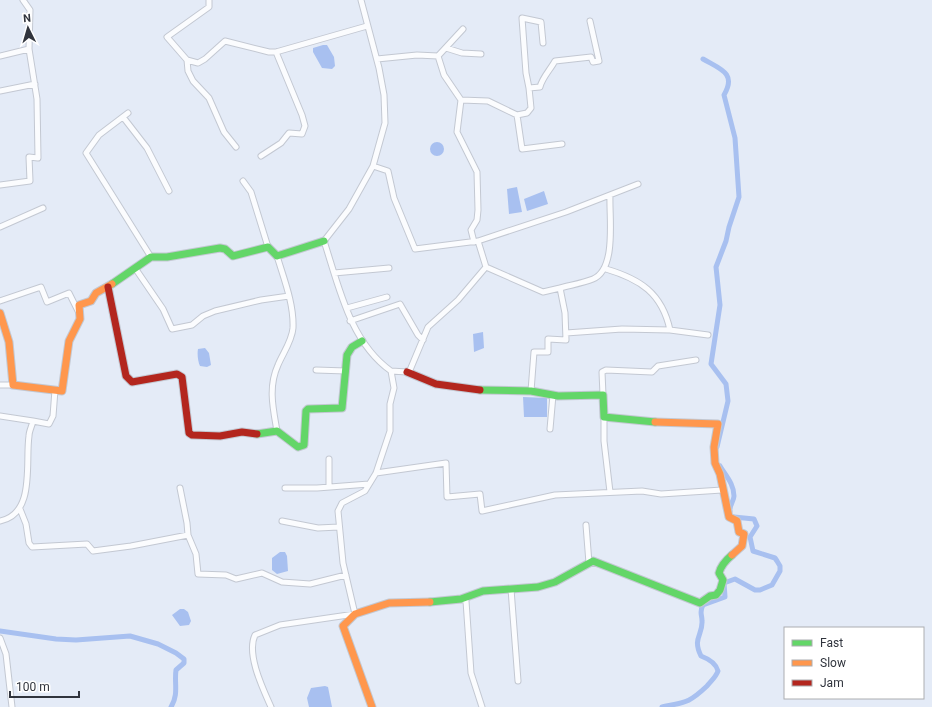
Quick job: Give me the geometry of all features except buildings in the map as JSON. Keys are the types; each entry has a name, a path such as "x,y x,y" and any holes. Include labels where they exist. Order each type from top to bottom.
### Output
{"street":[{"path":"0,185 30,181 29,157 38,158 37,99 29,49 30,10 23,0"},
{"path":"209,0 209,7 167,37 187,60 198,63 205,59 225,41 269,52 276,52 367,26"},
{"path":"278,256 324,241 349,209 373,166 385,123 384,95 377,59 361,0"},
{"path":"461,100 488,101 516,116 527,113 531,108 526,74 522,18 541,22 543,43"},
{"path":"529,88 540,87 542,80 548,74 555,61 591,57 593,62 599,60 590,21"},
{"path":"377,59 403,56 438,56 462,29"},
{"path":"446,48 462,52 481,54"},
{"path":"0,56 29,49"},
{"path":"261,156 281,143 289,133 302,134 305,126 298,103 276,52"},
{"path":"438,56 446,80 461,100 457,132 477,172 477,220 471,230 486,267 542,292 595,279 606,269 611,242 610,196"},
{"path":"187,60 188,71 193,81 209,98 224,132 236,147"},
{"path":"0,91 35,84"},
{"path":"128,113 99,135 86,153 151,257"},
{"path":"516,116 522,148 562,144"},
{"path":"123,117 147,148 169,192"},
{"path":"373,166 388,171 394,198 415,249 476,242 610,196 638,184"},
{"path":"243,180 251,192 268,247 278,256 289,296 293,328 287,348 277,366 271,393 277,431 298,447 304,445 306,411 308,409 342,408 348,351 362,341"},
{"path":"0,227 43,208"},
{"path":"324,241 350,321 362,341 381,364 391,371 406,372 436,384 484,391 530,391 553,395 603,395"},
{"path":"0,385 13,385 62,391 66,372 69,341 80,319 79,305 91,301 96,293 108,287 151,257 220,248 225,249 233,256 268,247"},
{"path":"406,372 412,366 428,327 458,300 486,267"},
{"path":"134,268 163,309 172,329 192,325 203,316 215,311 261,300 289,296"},
{"path":"334,273 389,268"},
{"path":"606,269 623,274 639,282 653,292 667,316 670,330"},
{"path":"0,301 41,287 47,302 69,293 80,313"},
{"path":"108,287 126,376 132,382 177,374 182,377 189,433 192,435 220,436 242,432 254,435 277,431"},
{"path":"530,391 534,352 548,352 548,339 566,340 560,288"},
{"path":"347,308 387,297"},
{"path":"350,321 400,304 418,335 423,340"},
{"path":"0,313 9,342 13,385"},
{"path":"566,333 622,329 670,330 708,335"},
{"path":"610,492 604,442 602,372 606,370 652,372 658,366 696,360"},
{"path":"316,370 346,371"},
{"path":"354,614 346,575 338,510 342,503 365,491 376,473 390,430 390,404 394,388 391,371"},
{"path":"0,416 49,424 53,416 55,390"},
{"path":"550,429 553,395"},
{"path":"271,707 258,676 252,642 255,635 280,625 354,614 389,603 429,602 461,599 483,591 538,587 555,582 593,561 700,603 710,596 716,595 720,590 723,580 719,573 721,567 727,558 737,552 743,545 745,538 744,534 739,532 737,521 729,517 714,457 718,424 696,422 643,422 637,419 604,417"},
{"path":"0,521 8,519 20,509 28,478 29,435 33,421"},
{"path":"329,459 329,487"},
{"path":"376,473 446,463 447,497 480,494 482,511 555,495 642,491 661,494 722,490"},
{"path":"285,488 369,484"},
{"path":"180,488 188,535 196,554 198,574 226,575 236,579 262,573 282,582 310,584 346,575"},
{"path":"20,509 26,524 29,543 32,547 78,543 87,544 94,551 131,546 188,535"},
{"path":"282,521 318,528 339,527"},
{"path":"586,524 589,563"},
{"path":"511,589 518,681"},
{"path":"461,599 466,601 471,673 482,707"},
{"path":"354,614 343,626 372,707"},
{"path":"0,638 6,654 12,707"}],"water":[{"path":"327,45 334,57 335,66 332,69 322,68 313,52 313,48"},
{"path":"434,142 440,142 444,146 444,152 440,156 434,156 430,152 430,146"},
{"path":"517,187 522,212 509,214 507,189"},
{"path":"544,191 548,204 527,211 524,199"},
{"path":"483,332 484,348 474,352 473,334"},
{"path":"205,348 209,353 211,365 207,367 200,366 198,358 198,349"},
{"path":"523,397 547,398 547,417 524,417"},
{"path":"280,552 285,552 287,556 288,571 277,574 272,570 272,558"},
{"path":"180,609 184,609 188,612 191,621 189,625 180,626 172,615"},
{"path":"328,687 332,707 309,707 307,698 311,688"}],"waterway":[{"path":"703,59 721,69 728,77 728,88 724,95 735,138 739,197 726,241 716,267 720,305 711,364 726,384 728,401 717,447"},
{"path":"720,466 729,480 734,492 734,498 730,511"},
{"path":"662,707 682,703 696,696 715,677 718,671 716,666 707,658 701,656 698,650 698,641 702,626 701,611 703,605 725,597 724,583 735,579 755,590 760,590 772,585 780,571 780,566 775,558 753,551 750,537 757,526 754,519 734,517"},
{"path":"0,631 56,639 76,640 130,636 158,644 184,659 184,663 176,670 176,693 171,707"}],"traffic: fast":[{"path":"112,284 151,257 167,257 220,248 225,249 233,256 268,247 277,256 324,241"},
{"path":"257,434 277,431 298,447 304,445 306,411 308,409 342,408 347,355 352,347 362,341"},
{"path":"480,390 531,391 558,396 603,395 604,417 655,422"},
{"path":"430,602 461,599 483,591 538,587 555,582 593,561 700,603 710,596 716,595 720,590 723,580 719,573 720,570 724,563 732,555"}],"traffic: slow":[{"path":"0,313 9,342 13,385 62,391 69,341 80,319 79,305 91,301 96,293 112,284"},
{"path":"655,422 718,424 714,447 715,463 720,474 729,517 737,521 739,532 744,534 742,546 732,555"},
{"path":"372,707 343,626 355,614 389,603 430,602"}],"traffic: jam":[{"path":"108,287 126,376 132,382 177,374 182,377 189,433 192,435 220,436 242,432 257,434"},
{"path":"407,372 436,384 480,390"}]}
